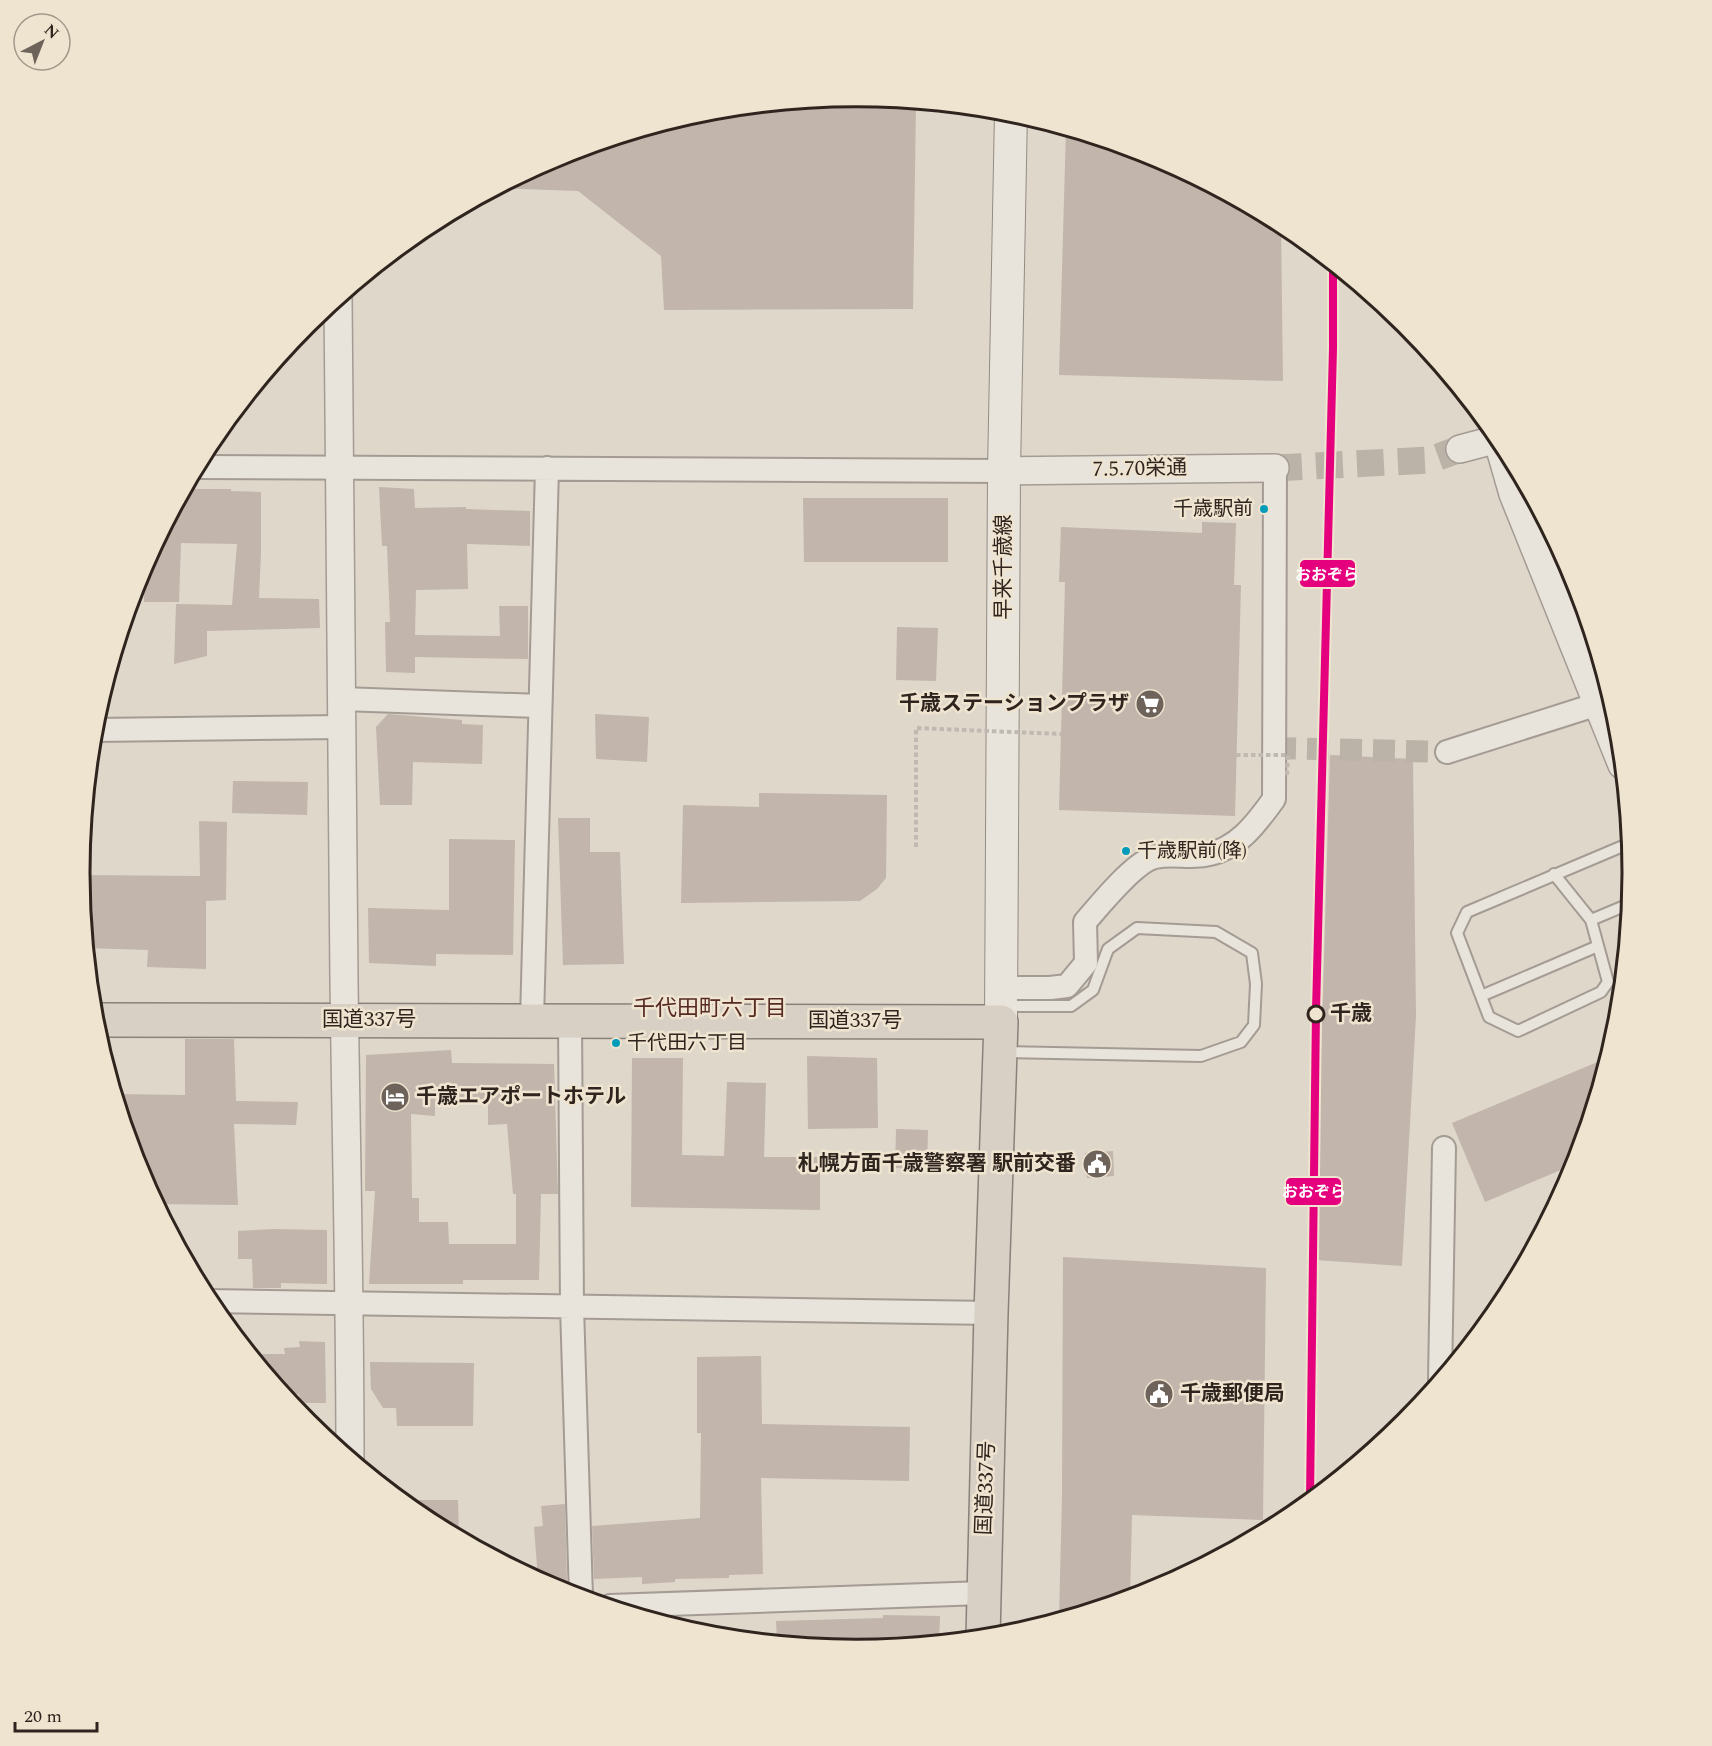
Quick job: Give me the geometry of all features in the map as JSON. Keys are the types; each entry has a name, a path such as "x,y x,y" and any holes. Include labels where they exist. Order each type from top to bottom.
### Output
{"highway":[{"name":"国道337号","path":"105,1020 1002,1017 983,1628"}],"main road":[{"name":"早来千歳線","path":"1002,1017 1004,471 1011,123"}],"street":[{"path":"338,309 350,1448"},
{"path":"1461,449 1489,441"},
{"path":"207,467 1004,471"},
{"path":"532,1020 547,468"},
{"name":"7.5.70栄通","path":"1004,471 1275,468"},
{"path":"1002,1017 1050,988 1067,986 1086,963 1085,922 1110,891 1142,863 1154,856 1205,855 1231,846 1248,832 1274,799 1275,468"},
{"path":"1506,469 1513,494 1608,729"},
{"path":"342,699 540,706"},
{"path":"1447,752 1598,704"},
{"path":"104,730 342,728"},
{"path":"570,1020 572,1307 581,1587"},
{"path":"1440,1368 1444,1148"},
{"path":"221,1301 991,1314"},
{"path":"633,1605 983,1593"}],"lane":[{"path":"1554,874 1592,920 1608,982 1601,992 1518,1031 1490,1017 1457,933 1467,912 1554,874 1621,847"},
{"path":"1592,920 1621,908"},
{"path":"1137,928 1216,932 1252,953 1256,984 1254,1025 1241,1042 1201,1056 1002,1017 1071,1006 1093,990 1108,949 1137,928"},
{"path":"1481,996 1598,946"}],"path":[{"path":"916,847 916,728 1061,734"},
{"path":"1236,755 1288,755 1287,776"}],"building":[{"path":"856,107 916,110 913,309 664,310 661,256 578,191 512,189 563,165 610,148 658,133 707,122 806,109"},
{"path":"1066,137 1149,165 1195,186 1281,235 1283,381 1059,375"},
{"path":"379,487 414,489 415,508 466,507 466,509 530,511 530,546 467,544 468,589 416,590 415,635 500,636 499,606 528,606 528,659 415,657 415,673 386,672 385,622 390,622 387,546 382,546"},
{"path":"194,489 261,492 259,598 319,599 320,628 207,631 207,656 174,664 176,604 232,605 237,544 181,543 179,602 144,602 144,591 148,580 169,534"},
{"path":"803,498 948,498 948,562 804,562"},
{"path":"1202,522 1236,523 1234,585 1241,585 1235,816 1059,810 1065,582 1059,582 1061,527 1202,533"},
{"path":"897,627 938,628 936,681 896,680"},
{"path":"388,714 462,720 462,724 483,725 482,764 413,762 412,805 380,805 376,727"},
{"path":"595,714 649,717 647,762 596,759"},
{"name":"千歳","path":"1330,755 1413,759 1416,1016 1402,1266 1315,1260"},
{"path":"233,781 308,782 307,815 232,813"},
{"path":"759,793 887,795 886,878 877,889 860,901 681,903 683,805 759,807"},
{"path":"558,818 590,818 590,852 620,852 624,964 563,965"},
{"path":"199,821 227,822 226,900 206,901 206,969 147,967 148,950 95,948 90,875 200,876"},
{"path":"449,839 515,840 513,955 436,954 436,966 369,963 368,908 449,910"},
{"path":"185,1039 234,1039 236,1101 298,1102 296,1125 234,1124 238,1205 165,1204 148,1166 123,1094 185,1095"},
{"path":"451,1050 452,1063 554,1064 558,1194 541,1194 539,1280 463,1280 463,1284 369,1284 375,1191 365,1191 366,1055","holes":["435,1099 488,1099 488,1125 507,1124 513,1194 516,1194 516,1244 449,1244 448,1222 419,1222 419,1198 412,1198 411,1114 435,1116"]},
{"path":"807,1056 877,1058 878,1128 808,1129"},
{"path":"632,1058 683,1058 682,1155 724,1156 727,1082 766,1083 764,1157 820,1157 820,1210 631,1207"},
{"path":"1598,1062 1563,1169 1485,1202 1452,1123"},
{"path":"896,1129 928,1130 927,1169 895,1168"},
{"path":"1113,1151 1114,1176 1087,1178 1085,1153"},
{"path":"327,1230 327,1284 281,1283 281,1288 253,1288 252,1259 238,1259 238,1231"},
{"path":"1063,1257 1266,1268 1263,1520 1132,1515 1130,1588 1059,1611"},
{"path":"299,1341 325,1342 326,1403 303,1403 299,1394 295,1394 260,1354 285,1354 284,1348 300,1347"},
{"path":"761,1356 762,1424 910,1427 909,1481 761,1478 763,1574 729,1575 729,1578 675,1579 675,1582 642,1584 642,1577 594,1579 592,1526 700,1518 701,1433 697,1433 697,1357"},
{"path":"370,1362 474,1363 473,1426 397,1426 396,1408 383,1408 371,1389"},
{"path":"416,1500 458,1500 459,1527"},
{"path":"565,1504 567,1582 537,1569 534,1527 543,1526 541,1506"},
{"path":"883,1615 940,1616 939,1634 856,1639 777,1634 776,1621 883,1618"}],"tunnel":[{"path":"1275,468 1430,460 1460,449"},
{"path":"1274,748 1447,752"}],"transit line":[{"name":"おおぞら","path":"1310,1490 1316,1011 1333,274"}],"place":[{"name":"千歳駅前","path":"1264,509"},
{"name":"千歳ステーションプラザ","path":"1150,704"},
{"name":"千歳駅前(降)","path":"1126,851"},
{"name":"千歳","path":"1316,1014"},
{"name":"千代田六丁目","path":"616,1043"},
{"name":"千歳エアポートホテル","path":"395,1097"},
{"name":"札幌方面千歳警察署 駅前交番","path":"1097,1164"},
{"name":"千歳郵便局","path":"1159,1394"}],"district":[{"name":"千代田町六丁目","path":"710,1008"}]}
